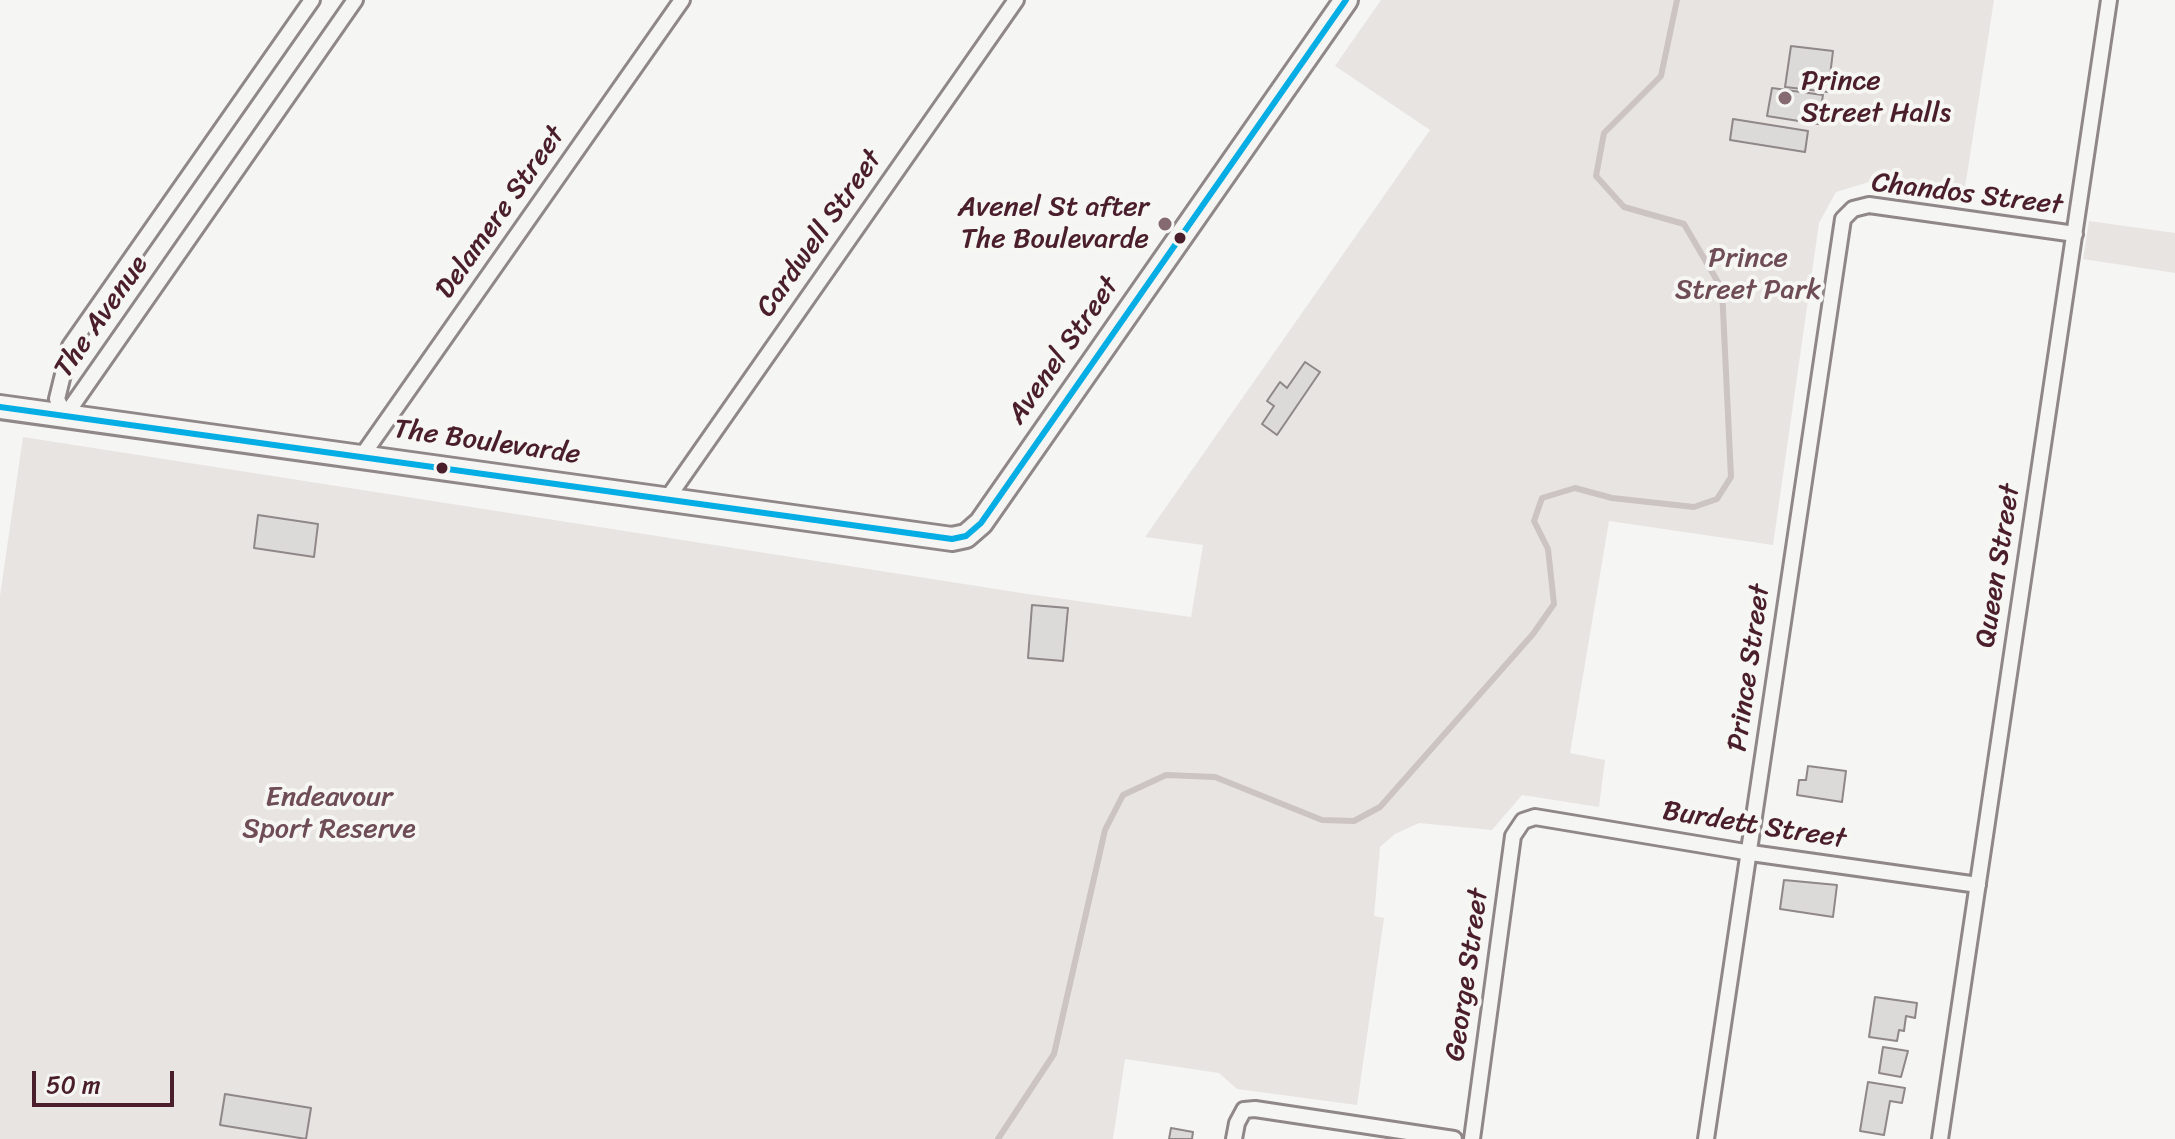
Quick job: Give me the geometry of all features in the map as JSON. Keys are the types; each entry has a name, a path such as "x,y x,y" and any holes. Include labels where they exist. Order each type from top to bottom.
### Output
{"street":[{"name":"The Avenue","path":"312,0 70,346 57,399 65,416 355,0"},
{"name":"Delamere Street","path":"362,456 682,0"},
{"name":"Cardwell Street","path":"667,499 1016,0"},
{"name":"Avenel Street","path":"966,536 979,526 1346,0"},
{"name":"Queen Street","path":"1940,1139 2109,0"},
{"name":"Chandos Street","path":"1853,209 1869,205 2075,234"},
{"name":"Prince Street","path":"1706,1139 1843,219 1853,209"},
{"name":"The Boulevarde","path":"0,407 952,539 966,536"},
{"name":"Burdett Street","path":"1523,821 1535,817 1751,853 1978,885"},
{"name":"George Street","path":"1472,1139 1513,836 1523,821"},
{"path":"1234,1139 1244,1110 1255,1109 1454,1139"}],"green space":[{"path":"1381,0 1994,0 1964,194 1869,182 1836,192 1819,223 1773,545 1609,521 1570,753 1605,760 1599,807 1522,795 1492,830 1419,823 1395,834 1380,847 1374,916 1384,918 1357,1105 1237,1089 1219,1073 1125,1059 1113,1139 0,1139 0,596 23,437 1191,617 1203,545 1145,537 1430,130 1335,66"},
{"path":"2089,221 2175,233 2175,273 2083,259"}],"building":[{"path":"1791,46 1833,51 1828,92 1785,87"},
{"path":"1772,88 1823,95 1818,124 1767,116"},
{"path":"1733,119 1808,131 1805,152 1730,140"},
{"path":"1305,362 1320,372 1277,435 1262,424 1274,406 1267,401 1280,382 1287,388"},
{"path":"258,515 318,524 314,557 254,548"},
{"path":"1032,605 1068,608 1063,661 1028,658"},
{"path":"1808,766 1846,771 1842,802 1797,795 1799,780 1806,780"},
{"path":"1784,880 1837,885 1833,917 1780,909"},
{"path":"1875,997 1917,1003 1915,1018 1906,1016 1904,1031 1899,1030 1897,1041 1869,1037"},
{"path":"1883,1047 1908,1051 1901,1077 1879,1073"},
{"path":"1868,1082 1905,1088 1902,1103 1890,1101 1884,1135 1860,1131"},
{"path":"225,1094 311,1108 306,1139 220,1125"},
{"path":"1171,1128 1193,1132 1192,1139 1169,1139"}],"waterway":[{"path":"998,1139 1054,1054 1105,830 1123,795 1166,775 1215,777 1322,820 1354,821 1380,807 1533,634 1554,604 1548,549 1534,521 1542,498 1575,488 1612,498 1694,507 1717,499 1731,477 1722,289 1684,224 1624,207 1596,176 1604,133 1661,76 1677,0"}],"transit line":[{"path":"0,407 952,539 966,536 981,523 1346,0"}],"place":[{"name":"Prince Street Halls","path":"1785,98"},
{"name":"Avenel St after The Boulevarde","path":"1165,224"}],"park label":[{"name":"Prince Street Park","path":"1748,275"},
{"name":"Endeavour Sport Reserve","path":"329,814"}]}
